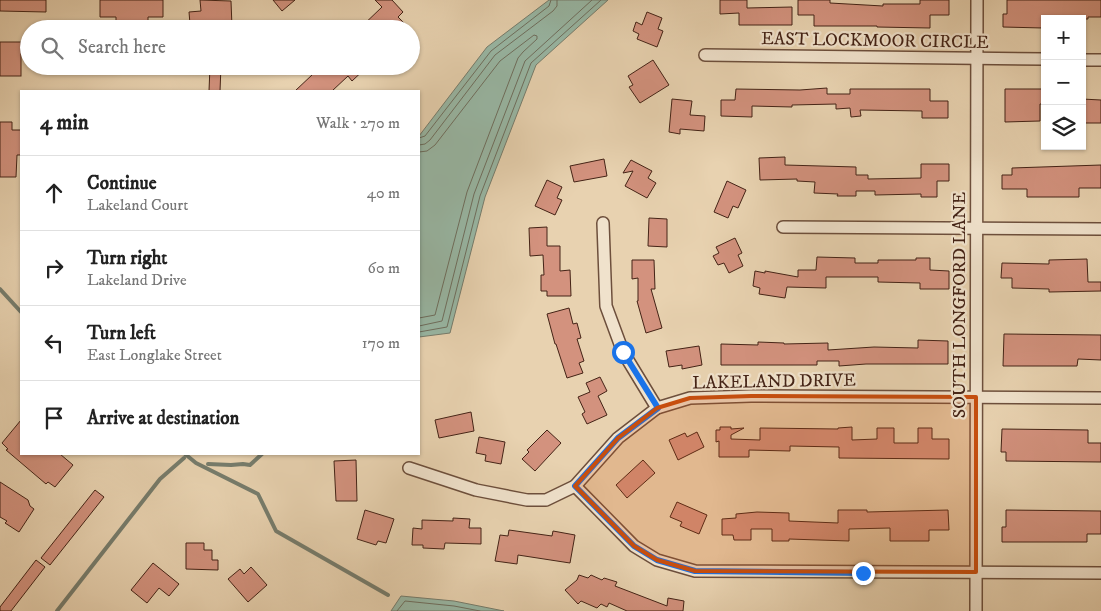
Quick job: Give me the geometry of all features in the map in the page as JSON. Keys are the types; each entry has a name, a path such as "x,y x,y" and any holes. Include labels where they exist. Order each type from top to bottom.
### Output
{"street":[{"name":"SOUTH LONGFORD LANE","path":"976,611 977,0"},
{"name":"EAST LOCKMOOR CIRCLE","path":"705,55 1041,59"},
{"path":"1086,60 1101,60"},
{"path":"603,223 606,306 623,352 658,408"},
{"path":"783,226 1101,229"},
{"name":"LAKELAND DRIVE","path":"575,486 618,438 658,408 690,398 751,396 1101,398"},
{"path":"409,468 476,490 527,500 546,500 575,486 634,546 657,560 695,571 1101,573"}],"highlighted area":[{"path":"751,396 976,397 976,572 695,571 657,560 634,546 575,486 618,438 657,408 690,398"}],"water":[{"path":"549,0 608,0 536,65 485,197 450,333 420,337 420,135 487,47"},
{"path":"401,596 454,601 504,611 391,611"}],"building":[{"path":"0,0 46,0 46,12 0,11"},
{"path":"100,0 163,0 163,17 148,17 148,20 116,20 116,17 100,17"},
{"path":"200,0 231,1 232,20 190,20 189,12 201,11"},
{"path":"273,0 295,0 282,11"},
{"path":"375,0 392,0 403,12 398,17 401,20 368,20 382,7"},
{"path":"720,0 747,0 747,8 792,7 792,25 739,25 739,13 720,14"},
{"path":"798,0 830,0 830,3 883,6 883,4 920,4 920,0 949,0 949,15 930,15 930,28 814,26 814,15 798,15"},
{"path":"1007,0 1101,0 1101,17 1088,17 1086,19 1086,15 1041,15 1041,28 1003,27 1003,14 1007,14"},
{"path":"647,12 662,18 658,29 663,31 657,47 637,39 639,34 633,31 636,22 642,25"},
{"path":"0,42 20,42 21,76 0,76"},
{"path":"653,60 669,85 640,103 629,87 633,85 628,76"},
{"path":"210,75 221,75 220,90 209,90"},
{"path":"312,75 358,75 352,81 348,76 333,90 296,90"},
{"path":"827,88 827,94 850,94 850,89 930,89 930,101 948,101 948,118 922,118 922,111 860,110 861,116 851,117 850,108 836,109 836,104 792,105 792,107 752,106 752,117 721,116 721,100 735,100 736,89 800,90"},
{"path":"1005,89 1041,89 1040,121 1005,122"},
{"path":"672,99 692,101 690,115 705,116 704,131 680,129 680,134 669,132"},
{"path":"1086,99 1101,100 1101,123 1086,123"},
{"path":"0,122 12,122 12,130 20,130 20,155 17,155 16,177 0,177"},
{"path":"785,157 785,165 856,167 856,175 868,175 868,179 921,178 921,164 949,164 949,181 937,181 937,197 921,197 921,194 875,195 875,191 856,191 856,196 837,196 838,194 814,193 815,182 797,181 797,179 760,180 759,158"},
{"path":"604,159 607,176 574,182 570,166"},
{"path":"631,160 652,171 648,178 656,183 647,198 625,186 633,171 623,173"},
{"path":"1101,165 1101,188 1079,188 1079,197 1027,197 1027,189 1002,189 1002,175 1012,175 1012,168"},
{"path":"547,180 562,187 557,198 562,200 555,215 535,206"},
{"path":"727,181 746,190 738,208 733,206 728,218 714,212"},
{"path":"649,218 667,219 667,247 648,246"},
{"path":"547,227 547,246 560,246 560,271 570,270 571,296 547,296 547,291 541,291 541,275 544,275 543,255 530,256 529,228"},
{"path":"735,238 742,253 738,255 743,266 729,273 724,263 718,265 713,256 719,253 716,247"},
{"path":"817,257 855,258 855,263 878,263 878,260 930,258 930,270 949,271 949,289 920,289 920,283 878,282 878,277 826,277 826,288 787,287 785,298 759,294 760,288 753,286 755,271 798,277 798,270 816,270"},
{"path":"1087,259 1088,282 1101,282 1101,291 1049,292 1049,289 1012,288 1012,278 1001,278 1002,263 1049,264 1049,260"},
{"path":"632,260 654,260 655,289 651,289 662,328 646,333 637,301 638,278 632,279"},
{"path":"569,308 573,324 577,323 581,338 577,339 584,361 579,363 583,373 567,378 547,314"},
{"path":"1004,334 1101,335 1101,360 1078,359 1077,366 1003,366"},
{"path":"918,340 948,341 948,364 866,364 839,366 839,361 817,361 817,365 721,365 721,344 758,345 758,342 784,344 828,343 828,350 874,347 918,348"},
{"path":"699,346 702,365 682,369 682,365 669,367 666,351"},
{"path":"600,377 607,391 598,396 607,415 587,424 582,414 585,412 578,397 590,392 586,383"},
{"path":"471,412 474,431 439,438 435,420"},
{"path":"20,421 20,455 61,455 73,465 55,487 48,482 46,484 6,450 8,449 2,443"},
{"path":"720,427 731,427 731,429 744,428 731,435 731,439 760,440 760,428 838,429 852,427 852,440 877,439 877,428 894,428 894,443 918,443 918,428 932,428 932,439 949,439 949,459 839,458 839,447 790,446 790,451 749,450 749,457 719,457 719,441 716,442 716,430 720,430"},
{"path":"1002,429 1088,430 1088,443 1101,443 1101,462 1006,461 1006,452 1001,452"},
{"path":"547,430 561,443 535,471 522,459 529,452 527,450"},
{"path":"697,432 704,447 678,460 669,440 685,433 687,437"},
{"path":"479,437 505,442 501,464 485,461 486,455 476,453"},
{"path":"356,460 357,501 336,501 334,461"},
{"path":"643,460 655,473 627,498 616,485"},
{"path":"0,482 28,500 30,506 34,509 19,532 5,523 7,521 0,517"},
{"path":"95,490 104,497 50,565 41,558"},
{"path":"677,502 707,515 699,534 680,526 682,522 670,517"},
{"path":"365,510 394,519 386,543 378,541 376,545 357,539"},
{"path":"838,510 867,510 867,512 948,510 949,530 929,530 929,541 890,541 890,528 849,529 849,541 789,539 789,541 772,541 772,529 751,529 751,540 734,540 733,535 722,535 722,519 736,518 736,514 757,512 789,513 789,521 838,523"},
{"path":"1006,510 1101,511 1101,534 1087,534 1087,542 1002,542 1002,527 1006,527"},
{"path":"453,518 470,519 469,528 481,528 481,544 445,543 444,549 423,548 423,545 412,545 413,528 422,529 422,520 453,521"},
{"path":"509,530 552,536 553,531 575,535 570,563 518,555 517,564 495,561 500,535 508,536"},
{"path":"186,543 204,543 204,550 212,550 212,560 218,560 218,570 186,569"},
{"path":"36,560 45,567 11,611 0,611 0,607"},
{"path":"153,563 179,584 169,596 159,588 147,603 131,590"},
{"path":"251,567 267,585 248,602 228,579 240,569 244,574"},
{"path":"579,575 588,578 591,575 602,580 604,578 617,582 615,586 667,606 668,598 684,601 683,611 627,611 609,603 607,607 601,604 597,608 581,601 578,604 565,590 577,580"}],"waterway":[{"path":"0,289 20,311"},
{"path":"186,455 196,463 258,494 276,531 388,595"},
{"path":"208,464 250,465 261,455"},
{"path":"57,611 160,479 184,458"}],"route":[{"path":"623,352 658,408 618,438 575,486 634,546 657,560 695,571 863,573"}]}
